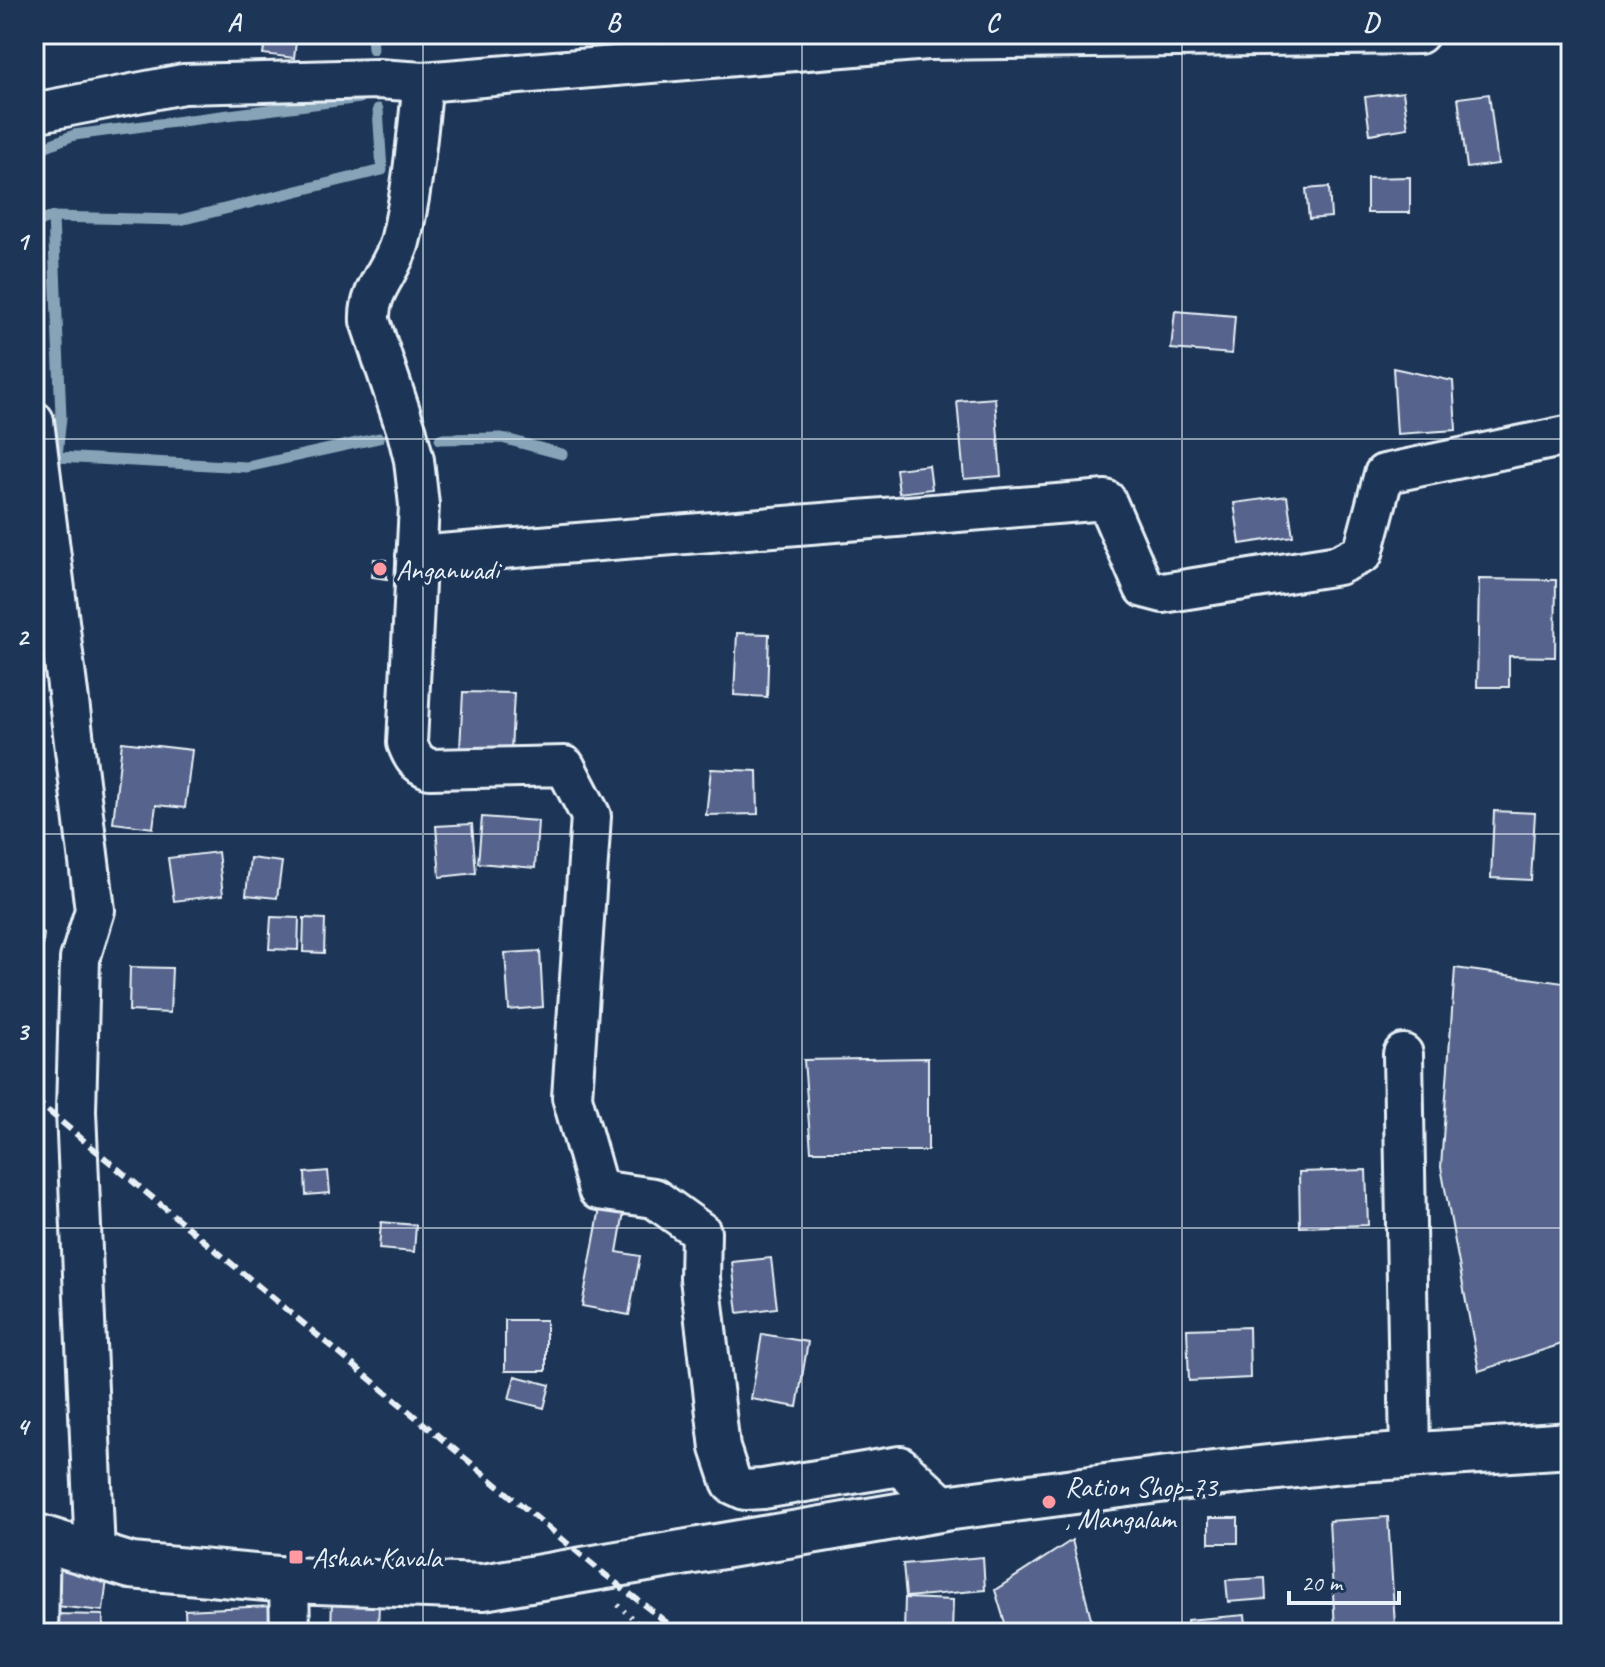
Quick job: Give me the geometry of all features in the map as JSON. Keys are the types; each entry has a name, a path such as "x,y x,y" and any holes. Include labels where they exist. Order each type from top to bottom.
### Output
{"main road":[{"path":"37,1537 131,1566 289,1580 483,1587 945,1508 1159,1480 1410,1455 1571,1445"}],"street":[{"path":"34,113 183,84 378,79 423,82 928,40 1419,34"},
{"path":"423,82 400,242 369,306 370,321 414,460 419,505 407,743 412,757 430,769 565,766 591,816 572,1097 598,1190 654,1198 701,1232 700,1278 720,1448 732,1484 745,1490 763,1489 900,1466 945,1508"},
{"path":"34,421 95,910 80,959 76,1111 95,1553"},
{"path":"416,556 1106,500 1144,588 1163,593 1338,565 1363,553 1384,474 1571,435"},
{"path":"1403,1054 1410,1455"},
{"path":"37,1537 38,1633"},
{"path":"289,1580 290,1633"}],"building":[{"path":"266,34 297,34 294,58 263,54"},
{"path":"588,34 627,34 627,43 588,44"},
{"path":"1403,92 1408,128 1370,134 1365,97"},
{"path":"1489,94 1498,164 1467,168 1458,98"},
{"path":"1410,177 1410,213 1367,213 1367,178"},
{"path":"1329,187 1331,217 1309,219 1306,189"},
{"path":"1175,311 1235,316 1232,354 1171,349"},
{"path":"1393,368 1453,381 1456,430 1397,434"},
{"path":"995,398 1001,476 964,479 957,401"},
{"path":"929,465 932,489 899,493 896,469"},
{"path":"1287,496 1293,536 1240,544 1234,503"},
{"name":"Anganwadi","path":"374,559 386,560 387,579 372,577"},
{"path":"1479,579 1556,580 1555,657 1509,656 1509,687 1477,687"},
{"path":"737,633 769,634 767,697 734,695"},
{"path":"463,692 514,693 511,751 460,749"},
{"path":"122,742 192,750 185,808 156,805 153,828 113,823"},
{"path":"711,769 757,771 758,814 706,815"},
{"path":"1494,811 1535,813 1531,880 1491,878"},
{"path":"482,817 538,821 535,868 478,863"},
{"path":"472,824 476,873 440,877 436,826"},
{"path":"218,852 223,895 174,901 168,858"},
{"path":"250,858 282,862 277,898 246,895"},
{"path":"271,917 299,918 298,950 269,949"},
{"path":"304,918 325,919 324,953 303,952"},
{"path":"34,932 44,933 40,971 34,970"},
{"path":"540,951 543,1007 509,1010 505,953"},
{"path":"130,967 172,968 170,1013 129,1011"},
{"path":"1455,968 1571,984 1571,1341 1479,1371 1441,1167"},
{"path":"928,1058 928,1151 811,1151 804,1060"},
{"path":"1366,1170 1368,1225 1300,1227 1299,1172"},
{"path":"328,1171 330,1193 306,1195 305,1173"},
{"path":"600,1208 624,1212 617,1252 640,1256 629,1315 582,1306"},
{"path":"381,1222 416,1225 414,1252 379,1249"},
{"path":"771,1258 777,1308 738,1313 732,1262"},
{"path":"505,1320 546,1320 546,1371 505,1371"},
{"path":"1249,1327 1250,1378 1189,1381 1187,1329"},
{"path":"762,1334 808,1342 797,1407 751,1399"},
{"path":"515,1376 550,1385 544,1408 509,1399"},
{"path":"1388,1517 1395,1625 1335,1629 1329,1521"},
{"path":"1209,1518 1238,1518 1238,1543 1209,1543"},
{"path":"1072,1540 1093,1627 1048,1633 1008,1633 995,1590"},
{"path":"983,1557 985,1590 906,1597 903,1564"},
{"path":"53,1563 108,1570 103,1611 47,1605"},
{"path":"1265,1578 1266,1599 1228,1602 1226,1580"},
{"path":"905,1598 953,1600 952,1633 904,1633"},
{"path":"332,1601 379,1603 378,1631 331,1630"},
{"path":"273,1606 274,1633 186,1633 185,1610"},
{"path":"54,1614 103,1615 103,1633 54,1633"},
{"path":"1245,1615 1247,1633 1188,1633 1187,1620"}],"waterway":[{"path":"372,34 373,49"},
{"path":"34,151 74,135 360,98"},
{"path":"34,223 53,217 180,220 382,170 378,109"},
{"path":"53,217 61,417 57,457 247,467 379,438"},
{"path":"440,439 502,438 562,454"}],"railway":[{"path":"34,1099 598,1569 680,1633"}],"place":[{"name":"Anganwadi","path":"380,569"},
{"name":"Ration Shop-73 , Mangalam","path":"1049,1502"},
{"name":"Ashan Kavala","path":"296,1557"}]}
